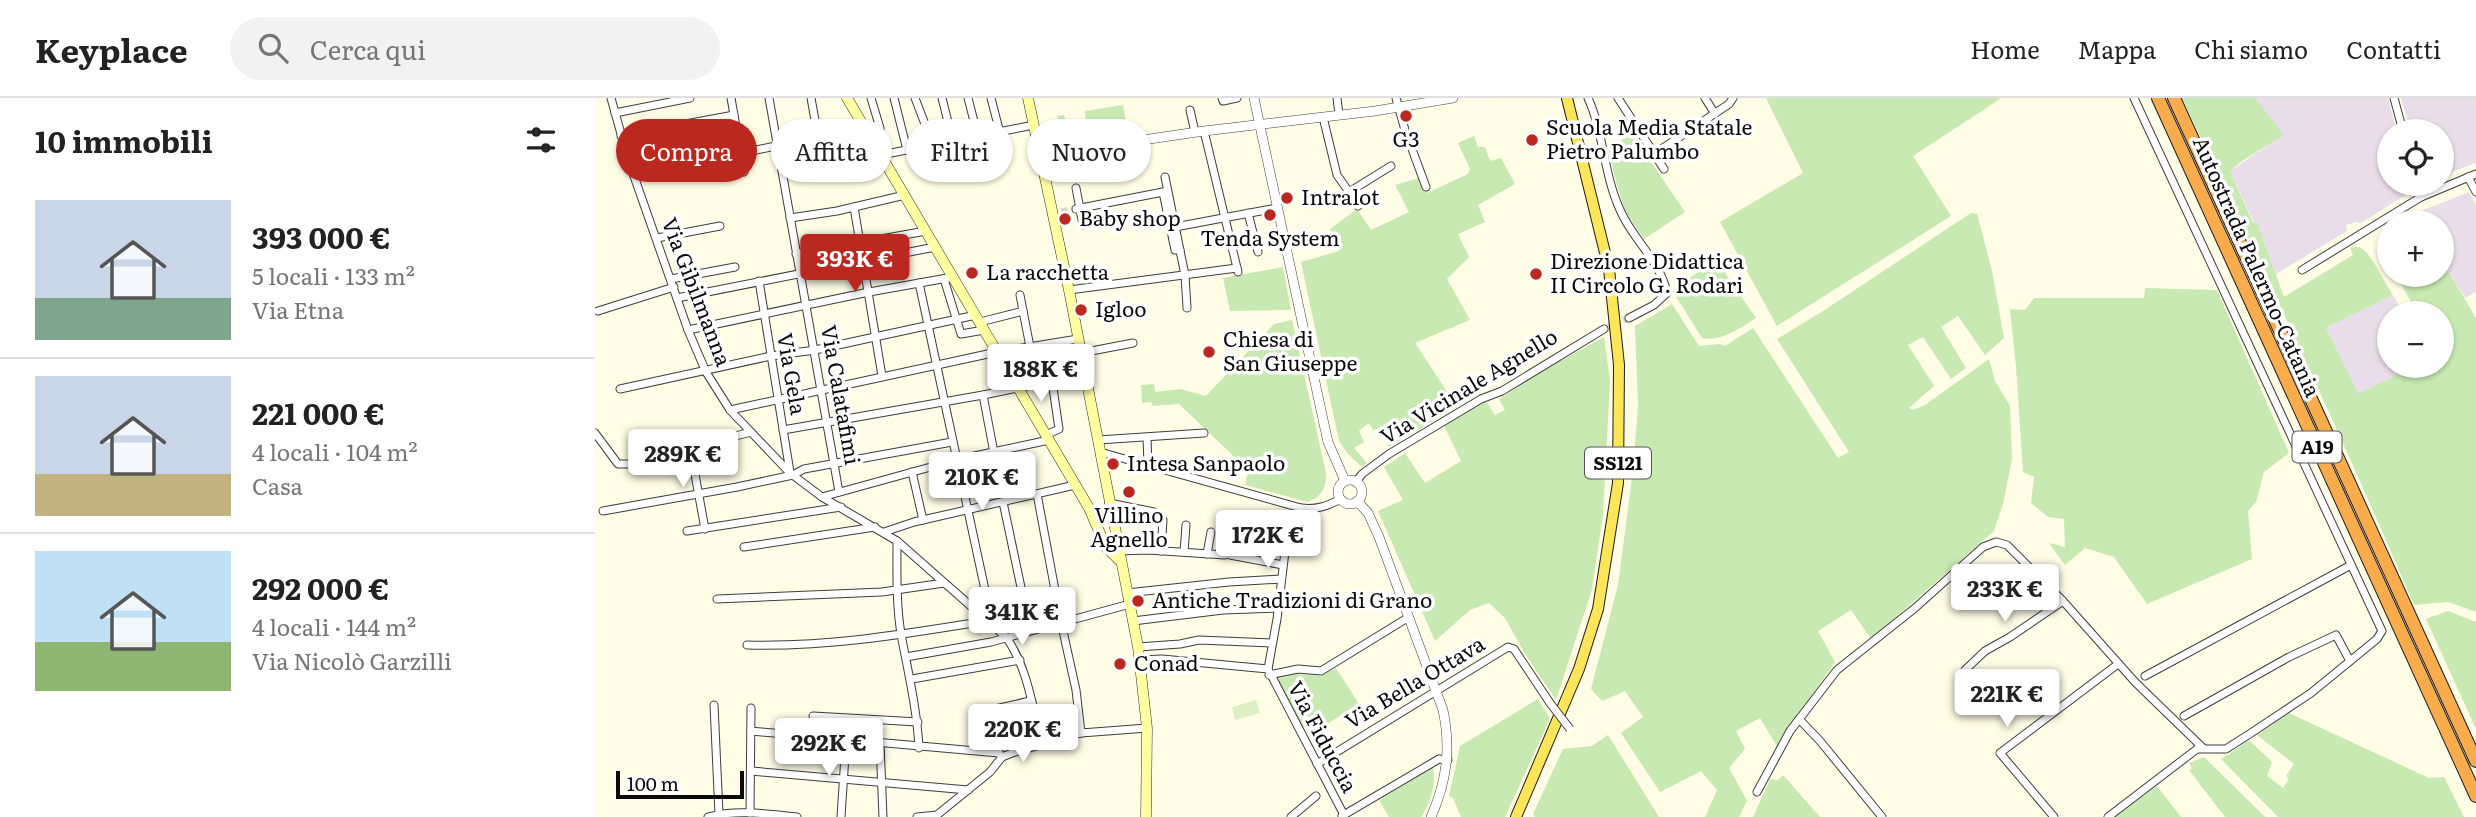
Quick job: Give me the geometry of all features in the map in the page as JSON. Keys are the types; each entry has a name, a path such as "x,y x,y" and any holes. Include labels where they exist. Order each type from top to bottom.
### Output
{"highway":[{"name":"Autostrada Palermo-Catania","path":"2158,98 2476,796"},
{"name":"Autostrada Palermo-Catania","path":"2174,98 2476,761"}],"main road":[{"path":"847,98 859,119"},
{"path":"1028,98 1033,119"},
{"name":"SS121","path":"1516,817 1579,669 1598,609 1618,483 1619,365 1609,268 1567,98"},
{"path":"892,173 935,247 949,278 980,322 1090,508 1106,547 1119,556"},
{"path":"1048,182 1057,213 1069,290 1138,647 1147,728 1146,817"},
{"path":"1090,508 1109,503"}],"street":[{"name":"Via Gibilmanna","path":"611,98 617,119"},
{"path":"615,113 690,98"},
{"path":"731,98 735,119"},
{"name":"Via Calatafimi","path":"769,98 773,119"},
{"path":"811,98 815,119"},
{"path":"871,98 877,119"},
{"path":"894,98 906,146"},
{"path":"915,98 923,119"},
{"path":"942,98 947,119"},
{"path":"968,98 973,119"},
{"path":"991,98 996,119"},
{"path":"1222,98 1223,101 1237,98"},
{"path":"1254,98 1328,442 1345,481"},
{"path":"1337,98 1339,115"},
{"path":"1151,139 1339,115 1397,103 1453,98"},
{"path":"1588,98 1617,204 1665,281 1667,293 1654,305 1629,318"},
{"path":"1618,98 1664,169"},
{"path":"1705,98 1715,114"},
{"path":"1654,154 1715,114 1733,98"},
{"path":"2108,817 2197,749 2226,749 2311,693 2377,639 2382,631 2134,98"},
{"path":"2394,98 2400,119"},
{"path":"1397,103 1426,187"},
{"path":"1069,290 1237,270 1226,217 1190,110"},
{"path":"708,119 734,114"},
{"path":"1323,117 1337,175 1358,206"},
{"path":"1349,192 1391,166"},
{"path":"2302,270 2421,197 2472,176 2476,192"},
{"path":"1165,177 1185,275 1187,308"},
{"name":"Via Gibilmanna","path":"636,182 688,330 706,372 730,410 791,474 822,497 897,541 1006,637"},
{"name":"Via Calatafimi","path":"784,182 839,492"},
{"path":"1076,188 1083,225"},
{"path":"1078,208 1163,192 1175,250 1180,250"},
{"path":"790,218 905,195"},
{"path":"854,207 882,376"},
{"path":"1175,227 1277,208"},
{"path":"1248,213 1258,252"},
{"path":"657,238 720,226"},
{"path":"796,254 926,231"},
{"path":"677,298 935,247"},
{"path":"671,279 735,267"},
{"path":"688,330 949,278 961,334 980,322 1023,311"},
{"name":"Via Gela","path":"759,281 791,474"},
{"path":"919,283 993,627"},
{"path":"597,311 674,287"},
{"path":"1020,295 1030,347"},
{"path":"621,389 957,319 980,322"},
{"name":"Via Vicinale Agnello","path":"1356,482 1362,474 1389,454 1481,398 1502,391 1604,330"},
{"path":"730,410 997,352 1079,339"},
{"path":"1081,353 1133,343"},
{"path":"783,430 1086,374"},
{"path":"822,497 1047,437 1059,429 1052,381"},
{"path":"983,395 994,453"},
{"path":"595,433 618,464 628,464 751,432"},
{"path":"1098,440 1205,433"},
{"path":"1147,438 1147,464"},
{"path":"603,510 698,494 804,469 952,442"},
{"path":"690,447 705,528"},
{"path":"1100,452 1301,508 1325,507 1341,499"},
{"path":"912,472 923,520"},
{"path":"1345,481 1356,482 1362,491 1357,501"},
{"path":"1345,481 1338,489 1341,499 1348,503 1357,501"},
{"path":"884,532 923,520 1075,485"},
{"path":"1037,494 1076,690 1081,733"},
{"path":"1357,501 1368,513 1379,537 1436,690 1448,733 1448,760 1444,783 1431,817"},
{"path":"1003,502 1030,631"},
{"path":"1109,503 1154,512"},
{"path":"687,531 841,507"},
{"path":"1268,672 1288,526 1298,517 1301,508"},
{"path":"1161,551 1163,520"},
{"path":"1238,522 1230,555 1283,565"},
{"path":"1184,552 1186,525"},
{"path":"744,547 875,527"},
{"path":"1207,554 1211,532"},
{"path":"897,541 896,590 901,635 912,679 919,748"},
{"path":"1757,792 1775,755 1837,670 1915,608 1928,593 1983,547 1996,542 2007,545 2063,601 2118,664 2203,748"},
{"path":"1119,556 1161,551 1225,555"},
{"path":"2145,676 2351,565"},
{"path":"1128,593 1281,579"},
{"path":"717,599 896,590 944,583"},
{"path":"1965,670 1985,651 2063,601"},
{"path":"906,657 1006,637 1130,604"},
{"path":"1133,621 1223,610 1278,608"},
{"path":"1140,660 1162,659 1268,672 1321,671 1409,617"},
{"path":"747,645 811,645 901,635 986,621"},
{"path":"2184,716 2289,657 2336,635 2350,661"},
{"path":"1006,637 1020,660 1042,743"},
{"path":"1138,647 1199,640 1272,643"},
{"name":"Via Bella Ottava","path":"1317,764 1508,647 1514,649 1570,729"},
{"path":"912,679 1020,660"},
{"path":"2055,817 2000,752 2118,664"},
{"name":"Via Fiduccia","path":"1268,672 1343,816"},
{"path":"917,817 936,816 990,772 1001,755 991,710 1030,701"},
{"path":"714,705 719,814"},
{"path":"751,708 751,813"},
{"path":"813,716 918,722"},
{"path":"1799,719 1882,817"},
{"path":"751,731 1001,755 1081,733 1147,728"},
{"path":"841,817 846,740"},
{"path":"880,743 883,817"},
{"path":"1343,816 1439,759 1448,760"},
{"path":"751,771 968,790"},
{"path":"1291,817 1315,796"},
{"path":"708,817 751,813 797,817"}],"shaded area":[{"path":"2255,98 2388,98 2394,119 2377,119 2377,196 2404,196 2382,210 2377,210 2377,213 2361,223 2346,225 2347,231 2276,274 2257,222 2254,223 2230,171 2283,135"},
{"path":"2401,98 2476,98 2476,163 2454,171 2454,119 2407,119"},
{"path":"2469,192 2476,205 2476,292 2465,298 2454,280 2454,210 2424,210"},
{"path":"2393,295 2396,301 2381,301"},
{"path":"2377,303 2377,378 2391,378 2358,395 2326,328"}],"green space":[{"path":"1766,98 2000,99 1913,156 1951,216 1777,326 1720,222 1803,173"},
{"path":"2182,98 2255,98 2284,135 2230,171 2253,223 2257,222 2284,297 2353,255 2350,248 2357,247 2365,251 2377,268 2377,287 2388,287 2393,295 2326,328 2358,394 2391,378 2454,378 2454,301 2411,301 2402,287 2454,287 2454,281 2476,318 2476,612 2448,602 2414,605 2301,350"},
{"path":"1123,105 1126,119 1086,119 1085,111"},
{"path":"1631,133 1685,212 1644,239 1625,211 1609,150"},
{"path":"1474,136 1478,147 1485,147 1490,161 1501,158 1515,184 1478,205 1485,222 1458,234 1469,257 1447,279 1470,320 1415,343 1457,407 1389,447 1381,428 1373,430 1369,423 1359,431 1364,442 1354,448 1367,463 1362,467 1339,441 1301,262 1339,251 1330,229 1357,209 1371,230 1409,212 1395,185 1419,178 1427,193 1468,174 1470,169 1458,143"},
{"path":"1971,213 1977,214 1992,271 2004,338 1985,355 1958,316 1941,327 1966,368 1951,379 1923,337 1908,345 1934,386 1909,408 1913,410 1925,405 1989,359 1995,381 2010,406 2012,459 2003,504 1994,531 1871,639 1851,610 1818,631 1835,662 1777,746 1760,718 1736,731 1745,749 1729,768 1747,801 1739,817 1705,817 1717,790 1701,771 1660,792 1621,733 1643,717 1625,691 1602,701 1591,689 1618,585 1633,470 1638,406 1635,326 1672,304 1699,346 1725,346 1753,328 1838,458 1849,452 1777,339"},
{"path":"1716,260 1756,318 1737,330 1709,339 1702,338 1672,290"},
{"path":"1283,267 1291,310 1230,311 1223,278"},
{"path":"2145,288 2217,290 2289,453 2264,472 2256,502 2248,511 2252,559 2147,604 2114,557 2085,548 2065,565 2049,543 2065,547 2064,519 2048,517 2031,503 2034,477 2023,472 2010,309 2025,310 2034,298 2144,298"},
{"path":"1292,320 1326,473 1322,492 1307,502 1245,485 1248,470 1179,404 1153,406 1151,402 1142,403 1141,385 1154,384 1155,392 1180,389 1206,396 1274,324"},
{"path":"1604,337 1610,381 1603,515 1592,589 1556,700 1505,618 1489,603 1470,610 1435,641 1378,511 1403,500 1384,467 1405,453 1425,483 1461,461 1444,426 1485,400 1495,415 1505,410 1499,399"},
{"path":"2448,611 2476,622 2476,729 2426,619"},
{"path":"1336,668 1359,704 1322,727 1318,721 1302,728 1277,679 1297,674 1321,676"},
{"path":"1538,699 1550,719 1505,817 1461,817 1453,798 1449,796 1460,746"},
{"path":"1256,700 1260,713 1235,720 1232,707"},
{"path":"2289,713 2429,778 2444,777 2464,817 2278,817 2221,759 2249,740 2272,762 2267,776 2283,788 2289,779 2286,776 2294,764 2257,735"},
{"path":"1608,735 1659,817 1535,817 1533,814 1563,749 1592,746"},
{"path":"2204,757 2265,817 2225,817 2189,770 2192,768 2189,763"},
{"path":"1433,768 1432,794 1421,817 1389,817 1379,800"},
{"path":"1783,775 1820,817 1753,817 1770,779 1778,780"},
{"path":"2157,786 2181,817 2115,817"}],"tunnel":[{"path":"1061,212 1076,209"},
{"path":"1604,329 1629,318"}],"place":[{"name":"G3","path":"1406,116"},
{"name":"Scuola Media Statale Pietro Palumbo","path":"1532,140"},
{"name":"Intralot","path":"1287,198"},
{"name":"Tenda System","path":"1270,215"},
{"name":"Baby shop","path":"1065,219"},
{"name":"La racchetta","path":"972,273"},
{"name":"Direzione Didattica II Circolo G. Rodari","path":"1536,274"},
{"name":"Igloo","path":"1081,310"},
{"name":"Chiesa di San Giuseppe","path":"1209,352"},
{"name":"Intesa Sanpaolo","path":"1113,464"},
{"name":"Villino Agnello","path":"1129,492"},
{"name":"Antiche Tradizioni di Grano","path":"1138,601"},
{"name":"Conad","path":"1120,664"}]}
